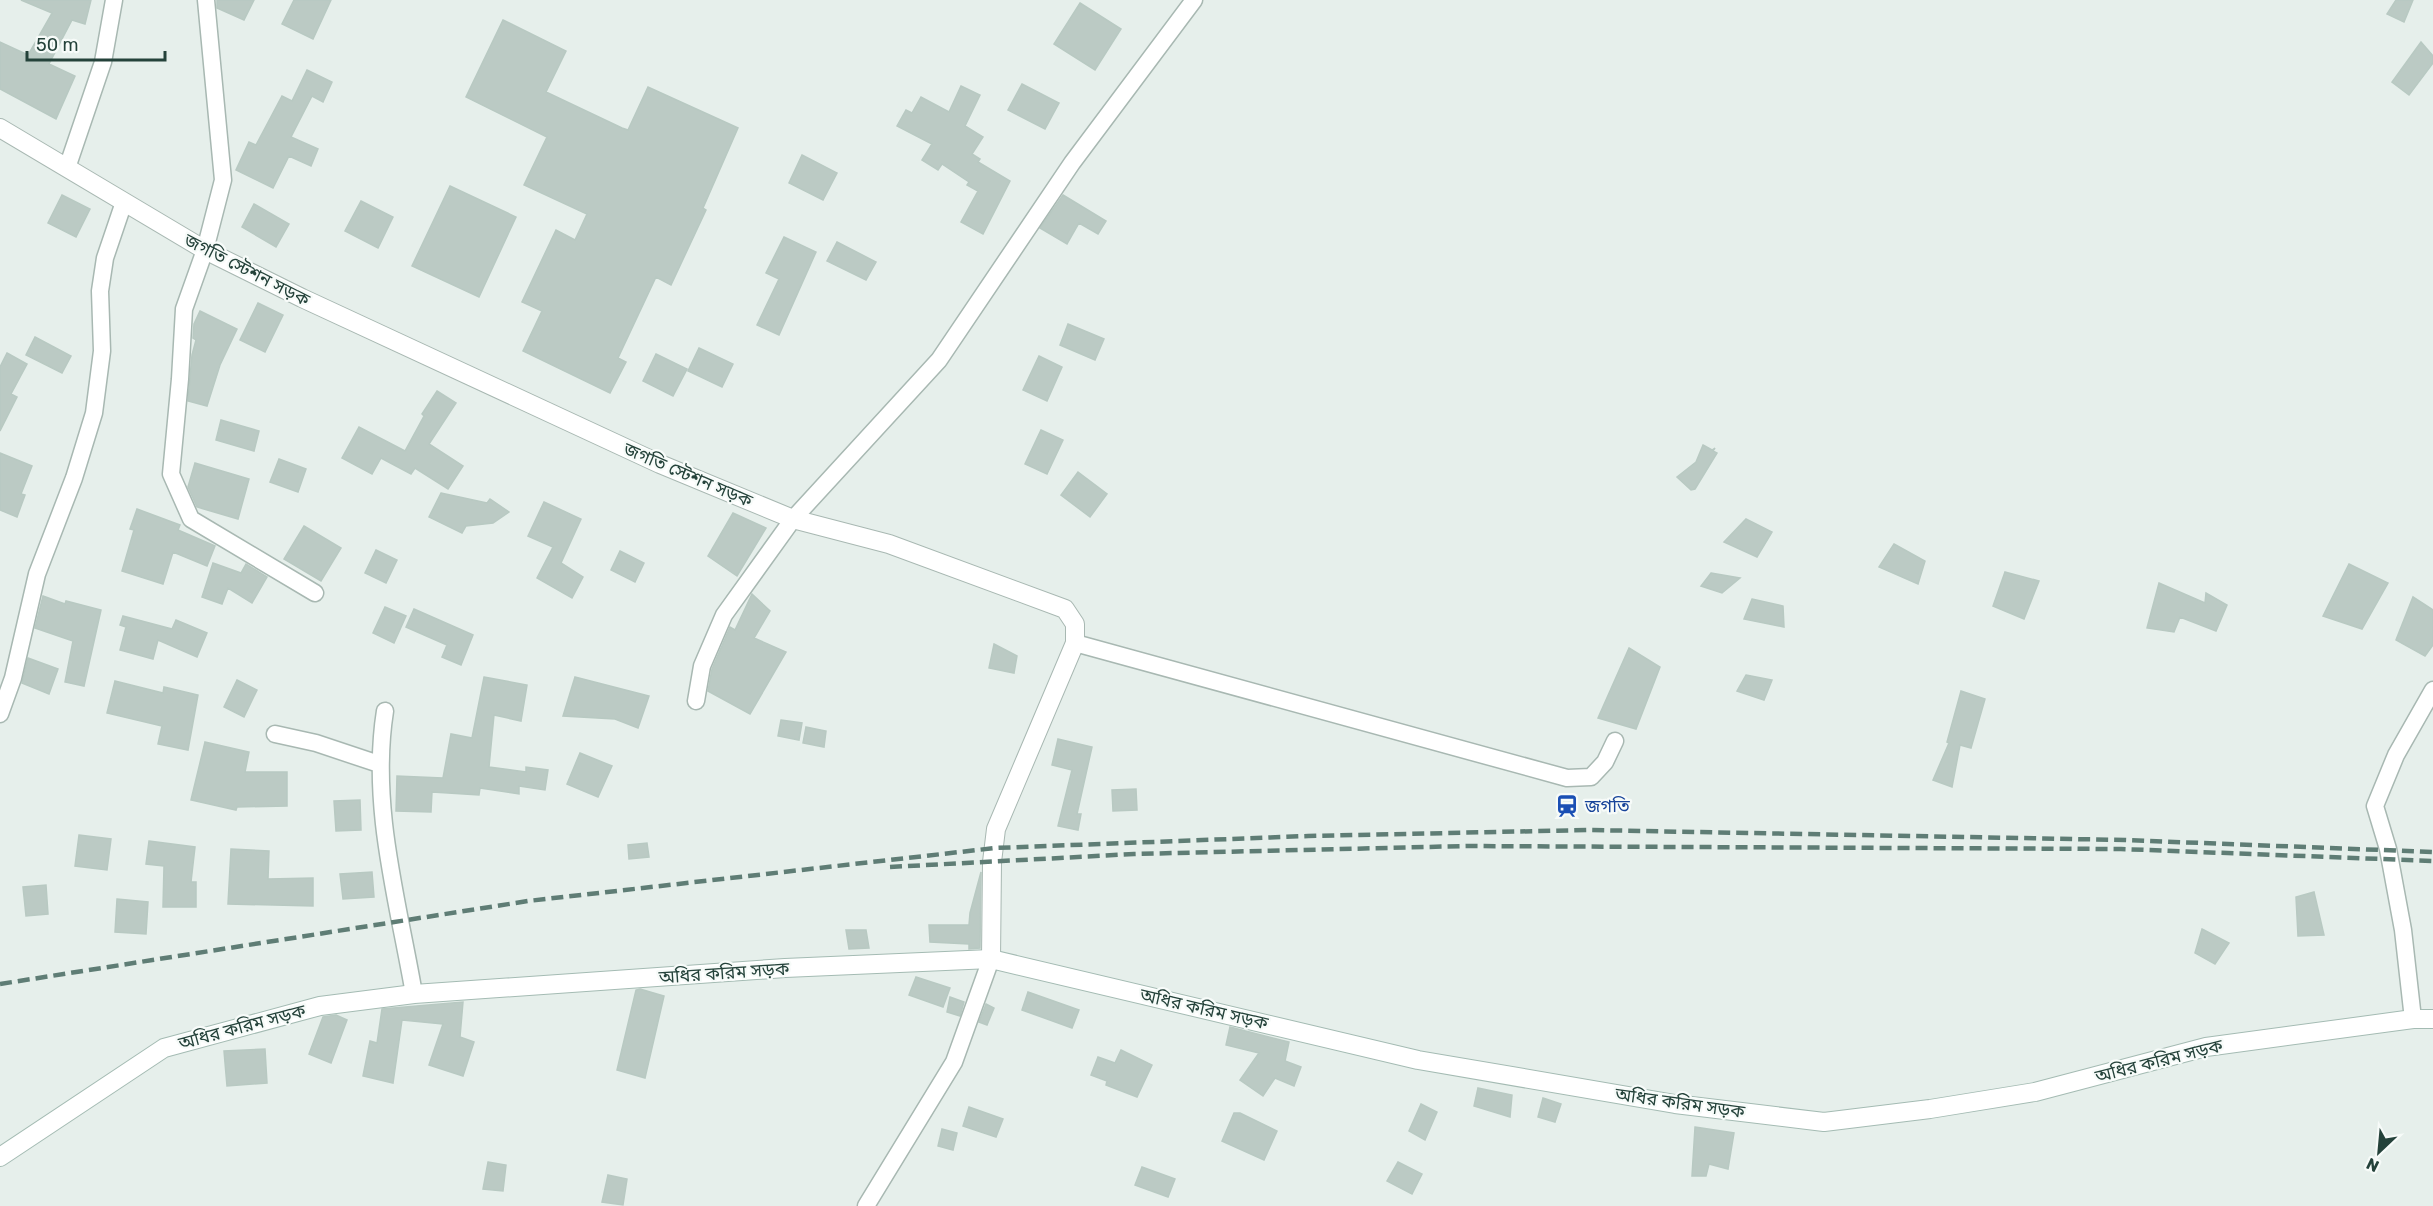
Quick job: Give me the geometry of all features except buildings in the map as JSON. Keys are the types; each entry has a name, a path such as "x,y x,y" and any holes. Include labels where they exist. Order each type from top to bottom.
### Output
{"main road":[{"name":"জগতি স্টেশন সড়ক","path":"0,128 205,250 302,298 649,459 793,519 889,544 1065,609 1076,624 1075,644"},
{"path":"991,959 992,862 996,829 1075,644"},
{"name":"অধির করিম সড়ক","path":"0,1157 164,1048 320,1006 414,994 785,968 991,959 1418,1060 1675,1104 1824,1122 1930,1109 2035,1092 2206,1047 2413,1019 2433,1019"}],"street":[{"path":"67,168 103,62 114,0"},
{"path":"206,0 223,180 205,250 183,309 180,379 171,474 191,519 315,593"},
{"path":"696,701 702,666 724,615 793,519 939,360 1072,163 1194,0"},
{"path":"0,714 13,678 37,574 74,478 94,413 102,351 100,291 105,258 123,202"},
{"path":"1075,644 1567,778 1591,777 1605,762 1615,741"},
{"path":"2413,1019 2403,930 2388,849 2375,806 2396,755 2433,690"},
{"path":"385,711 379,764 383,824 414,994"},
{"path":"275,734 316,742 379,764"},
{"path":"866,1206 954,1062 991,959"}],"railway":[{"path":"0,984 528,901 995,848 1308,836 1589,830 2125,840 2433,852"},
{"path":"890,867 1134,854 1467,846 2121,849 2433,861"}],"place":[{"name":"জগতি","path":"1567,806"}]}
